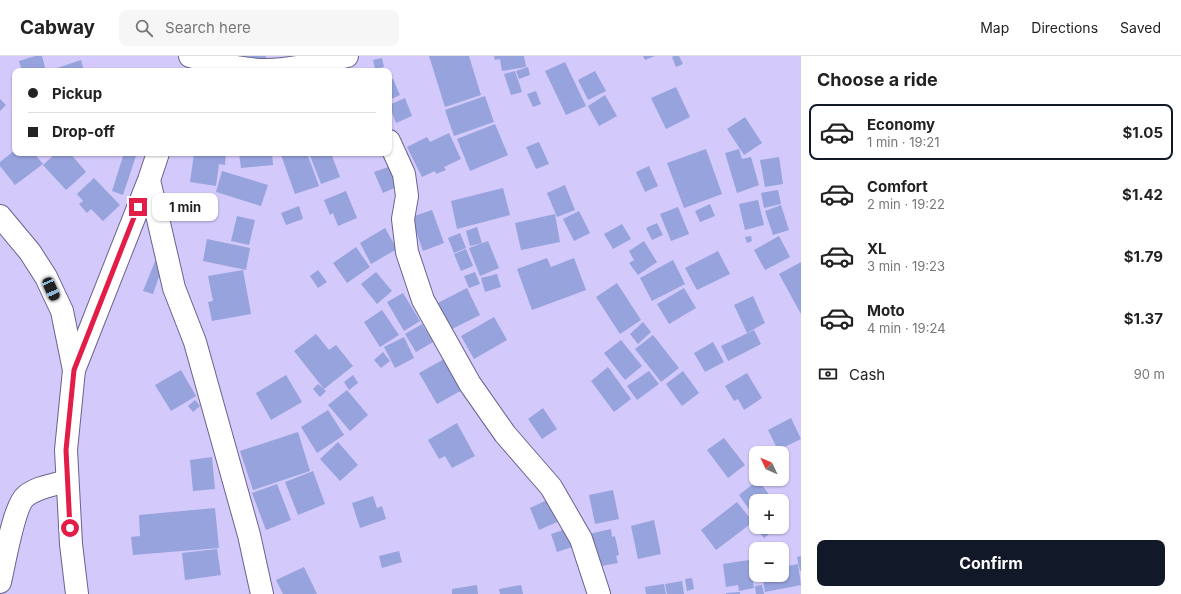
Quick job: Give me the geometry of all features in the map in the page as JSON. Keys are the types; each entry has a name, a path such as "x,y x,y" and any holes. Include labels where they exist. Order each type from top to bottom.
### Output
{"street":[{"path":"184,68 189,56 244,68"},
{"path":"294,68 348,56 355,68"},
{"path":"392,148 404,174 407,196 403,219 407,252 423,300 470,384 506,434 551,487 581,539 599,594"},
{"path":"77,594 71,544 66,450 74,370 150,180 157,156"},
{"path":"150,180 174,288 195,342 249,535 262,594"},
{"path":"0,216 30,252 46,277 62,312 74,370"},
{"path":"0,582 18,510 25,497 37,490 67,481"}],"building":[{"path":"35,56 42,56 45,68 21,68 19,61"},
{"path":"236,56 266,56 266,58 244,59"},
{"path":"429,56 469,56 481,95 445,107"},
{"path":"494,56 524,56 526,67 502,71 500,59 495,60"},
{"path":"643,56 655,56 645,60"},
{"path":"679,56 683,64 676,67 672,57"},
{"path":"382,58 384,67 375,68 373,60"},
{"path":"81,60 83,68 57,68"},
{"path":"565,62 586,106 566,115 545,71"},
{"path":"528,67 530,75 519,79 516,71"},
{"path":"515,71 522,92 511,95 504,74"},
{"path":"595,71 606,91 588,100 578,80"},
{"path":"392,79 400,95 392,99"},
{"path":"676,87 690,117 666,129 651,98"},
{"path":"536,91 541,104 533,107 527,94"},
{"path":"605,95 617,116 599,126 588,106"},
{"path":"485,96 494,122 454,136 445,110"},
{"path":"405,98 412,116 396,123 392,113 392,104"},
{"path":"0,99 6,105 0,111"},
{"path":"745,117 762,143 744,155 727,129"},
{"path":"495,124 508,155 470,171 457,139"},
{"path":"449,133 461,159 444,167 446,170 436,174 435,171 422,177 407,147 427,137 430,142"},
{"path":"539,142 549,164 536,169 526,147"},
{"path":"706,149 722,194 684,208 667,163"},
{"path":"739,149 742,159 751,157 759,185 737,193 725,153"},
{"path":"12,152 12,156 36,156 43,164 15,185 0,166 0,162"},
{"path":"53,156 73,156 86,172 66,190 43,165"},
{"path":"123,156 136,156 123,195 112,191"},
{"path":"194,156 226,156 225,165 219,164 216,186 190,182"},
{"path":"239,156 272,156 273,165 241,168"},
{"path":"281,156 308,156 319,186 295,194"},
{"path":"310,156 332,156 340,177 321,184"},
{"path":"779,157 783,184 765,187 760,160"},
{"path":"391,166 399,186 383,193 374,172"},
{"path":"649,166 658,186 645,192 636,172"},
{"path":"222,171 268,185 261,206 216,192"},
{"path":"94,178 120,205 103,221 91,209 87,213 79,204 83,201 77,194"},
{"path":"565,185 575,210 557,217 547,193"},
{"path":"503,188 510,215 457,229 451,201"},
{"path":"778,190 781,204 764,208 761,193"},
{"path":"346,191 357,218 338,226 333,213 330,215 324,200"},
{"path":"758,200 764,225 745,230 739,204"},
{"path":"710,204 715,216 700,222 695,211"},
{"path":"781,205 789,230 773,235 765,211"},
{"path":"299,206 303,219 286,225 281,213"},
{"path":"678,207 689,234 671,241 660,214"},
{"path":"432,210 444,243 423,251 411,217"},
{"path":"579,211 590,233 574,241 563,219"},
{"path":"555,214 560,242 521,250 515,223"},
{"path":"237,216 255,220 249,245 231,241"},
{"path":"657,223 663,235 652,240 646,228"},
{"path":"622,224 631,239 613,249 604,234"},
{"path":"477,227 482,243 470,246 466,231"},
{"path":"385,228 397,249 371,264 360,243"},
{"path":"460,233 466,248 454,253 448,238"},
{"path":"751,236 752,241 747,243 745,237"},
{"path":"779,236 790,257 765,270 754,250"},
{"path":"207,239 250,248 246,270 203,261"},
{"path":"488,241 499,268 480,276 469,248"},
{"path":"644,241 657,262 638,275 629,263 634,260 629,251"},
{"path":"356,247 370,267 347,283 333,263"},
{"path":"466,249 473,266 461,271 454,254"},
{"path":"718,251 730,274 697,290 685,268"},
{"path":"547,258 551,267 574,258 586,290 532,310 517,269"},
{"path":"156,259 164,262 153,294 143,291"},
{"path":"673,260 685,284 652,301 640,278"},
{"path":"801,262 801,314 779,274"},
{"path":"243,270 251,314 212,321 208,302 213,301 208,276"},
{"path":"318,270 327,282 318,288 310,276"},
{"path":"376,272 392,291 377,304 361,284"},
{"path":"475,272 480,284 469,288 464,276"},
{"path":"497,274 501,287 485,292 481,278"},
{"path":"617,283 641,320 620,334 596,297"},
{"path":"467,288 480,315 452,329 450,323 445,326 434,305"},
{"path":"684,288 696,308 669,324 657,304"},
{"path":"403,293 420,321 404,331 387,302"},
{"path":"753,296 765,323 747,333 734,305"},
{"path":"382,310 399,335 380,347 364,322"},
{"path":"494,317 507,340 474,359 461,336"},
{"path":"643,322 651,332 638,344 630,334"},
{"path":"422,324 433,342 416,352 405,334"},
{"path":"754,330 761,344 728,361 721,346"},
{"path":"316,334 329,350 336,345 353,366 324,389 294,351"},
{"path":"653,335 679,368 661,382 635,349"},
{"path":"404,337 414,358 395,368 384,347"},
{"path":"621,340 642,366 625,380 604,353"},
{"path":"713,342 724,362 705,372 694,353"},
{"path":"383,352 390,361 381,368 374,360"},
{"path":"446,358 464,389 437,404 419,373"},
{"path":"608,367 631,399 614,412 591,381"},
{"path":"181,370 196,396 171,411 155,385"},
{"path":"649,371 659,384 637,400 627,386"},
{"path":"683,371 699,393 682,406 666,384"},
{"path":"747,373 762,398 744,410 738,399 734,401 725,386"},
{"path":"286,375 302,402 271,420 256,393"},
{"path":"353,375 358,383 349,390 344,382"},
{"path":"318,384 326,391 320,397 313,389"},
{"path":"347,390 368,415 350,431 328,405"},
{"path":"195,400 200,406 193,412 188,406"},
{"path":"543,408 557,429 542,439 528,419"},
{"path":"328,410 344,435 317,453 301,427"},
{"path":"791,418 801,439 786,446 776,446 768,430"},
{"path":"457,423 475,456 452,468 445,456 439,459 428,440"},
{"path":"298,432 310,471 253,490 240,451"},
{"path":"724,438 745,465 728,478 707,450"},
{"path":"338,442 358,465 340,481 320,459"},
{"path":"212,457 215,489 193,491 190,460"},
{"path":"313,471 325,504 298,515 285,482"},
{"path":"277,484 291,520 266,530 252,493"},
{"path":"750,486 763,486 769,494 749,494 749,509 739,495"},
{"path":"613,490 619,519 595,524 589,495"},
{"path":"373,496 377,508 382,506 386,519 360,528 352,503"},
{"path":"547,500 557,522 539,530 530,508"},
{"path":"737,502 749,517 749,525 716,550 701,530"},
{"path":"215,508 219,548 133,555 131,537 140,536 139,515"},
{"path":"654,520 661,554 638,559 631,526"},
{"path":"566,529 572,547 557,552 551,534"},
{"path":"611,529 612,537 615,536 619,555 616,556 618,563 596,567 589,534"},
{"path":"761,534 769,534 764,538"},
{"path":"217,549 221,575 185,580 182,553"},
{"path":"399,551 402,562 382,568 379,556"},
{"path":"801,556 801,571 800,571 797,557"},
{"path":"749,560 749,582 753,582 754,588 739,591 738,585 726,587 723,564"},
{"path":"798,564 801,585 765,592 763,582 789,582 789,566"},
{"path":"304,567 317,594 283,594 276,580"},
{"path":"692,578 694,589 687,591 685,579"},
{"path":"682,581 684,594 667,594 665,584"},
{"path":"664,584 666,594 646,594 645,587"},
{"path":"477,585 478,594 452,594 452,589"},
{"path":"521,585 523,594 500,594 499,589"},
{"path":"762,585 764,594 756,594 755,586"},
{"path":"740,592 740,594 726,594 726,593"}],"route":[{"path":"70,528 66,450 69,403 74,370 94,315 138,207"}]}
